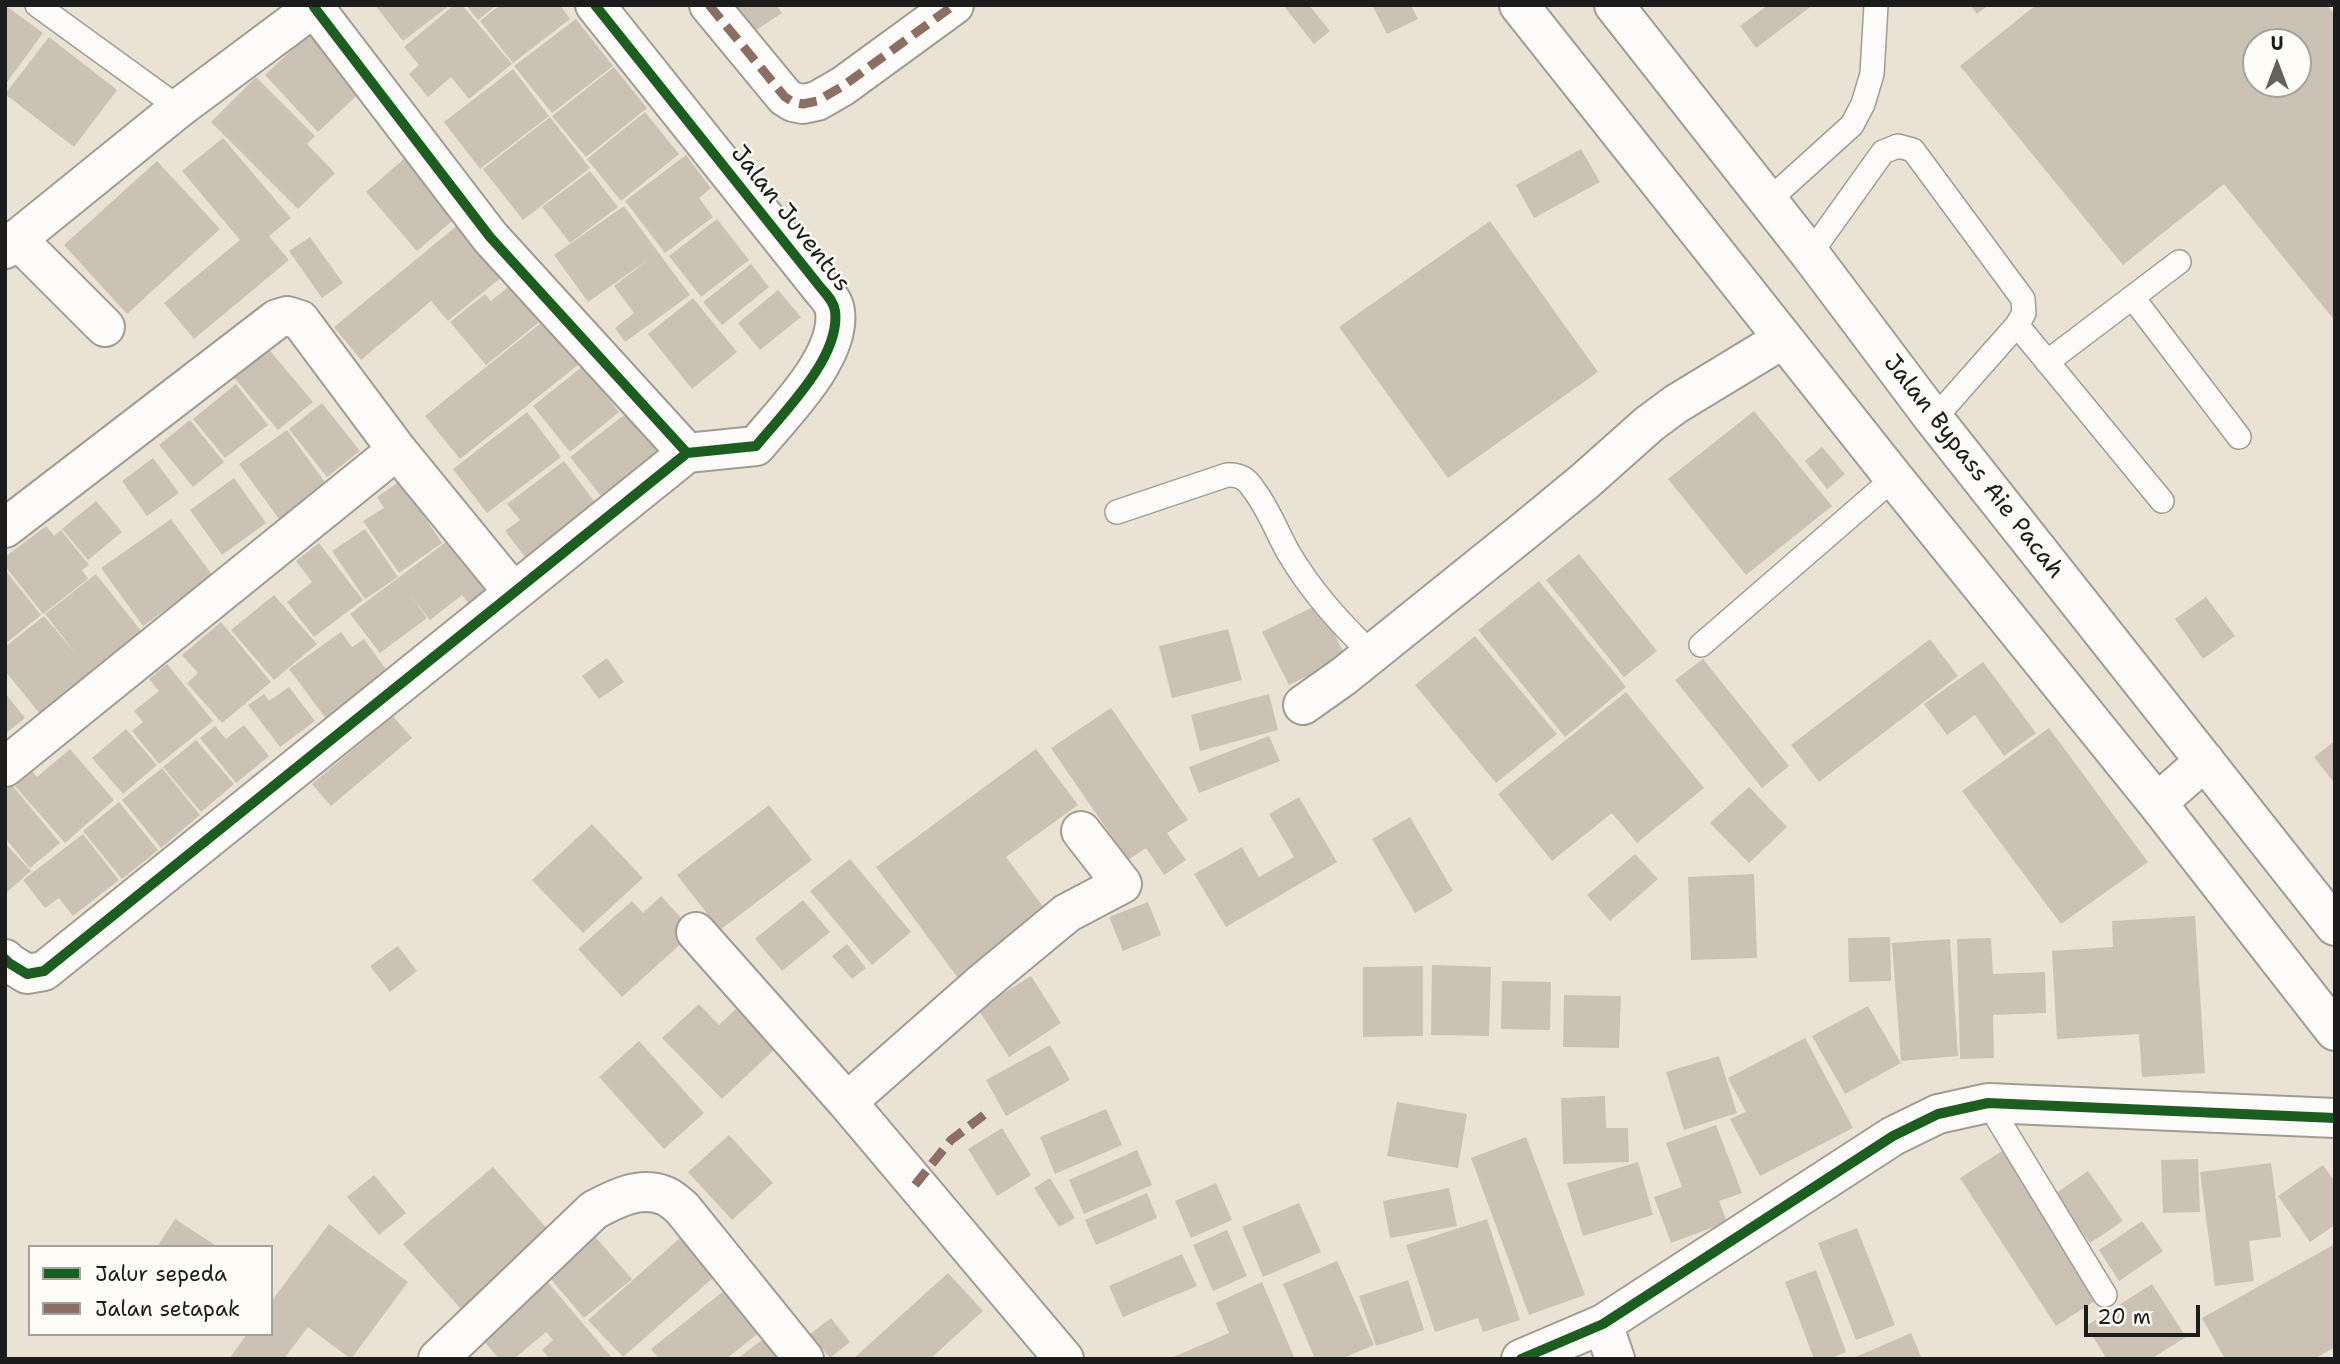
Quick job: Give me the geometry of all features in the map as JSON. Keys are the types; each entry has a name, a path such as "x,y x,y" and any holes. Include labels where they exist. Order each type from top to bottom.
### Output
{"main road":[{"name":"Jalan Juventus","path":"595,5 821,288 835,310 835,326 828,352 756,446 687,453"},
{"path":"709,5 785,97 803,104 817,101 843,86 954,5"},
{"path":"1519,5 1894,478 2157,803 2335,1031"},
{"name":"Jalan Bypass Aie Pacah","path":"1614,5 1810,254 1934,419 2335,926"},
{"path":"5,959 27,974 44,971 687,453 490,237 315,6 178,107 12,245 105,327"},
{"path":"5,528 277,319 287,316 300,320 397,450 513,592"},
{"path":"1303,705 1344,676 1585,481 1649,424 1676,404 1783,339"},
{"path":"5,767 397,450"},
{"path":"2157,803 2205,761"},
{"path":"847,1102 1067,913 1122,884 1081,831"},
{"path":"696,932 847,1102 1063,1359"},
{"path":"1521,1359 1609,1341 1893,1136 1938,1114 1988,1103 2335,1118"},
{"path":"438,1359 594,1210 623,1195 648,1192 665,1195 682,1208 804,1359"}],"lane":[{"path":"37,5 178,107"},
{"path":"1768,201 1852,125 1863,104 1872,74 1876,5"},
{"path":"1810,254 1883,152 1898,146 1913,150 2023,299 2024,313 2017,325 1934,419"},
{"path":"2047,362 2179,262"},
{"path":"2133,298 2239,437"},
{"path":"2017,325 2162,501"},
{"path":"1117,512 1237,474 1254,490 1314,593 1336,620 1371,653"},
{"path":"1701,645 1894,478"},
{"path":"1988,1103 2105,1295"}],"building":[{"path":"5,5 43,33 5,85"},
{"path":"375,5 450,5 403,41"},
{"path":"454,5 462,5 512,64 469,99 451,77 428,97 409,74 419,65 404,47"},
{"path":"466,5 497,5 478,20"},
{"path":"500,5 560,5 570,19 513,63 480,21"},
{"path":"724,5 776,5 782,13 746,37"},
{"path":"1283,5 1309,5 1330,31 1314,44"},
{"path":"1411,5 1418,19 1387,34 1373,7"},
{"path":"1768,5 1813,5 1756,48 1740,26"},
{"path":"1970,5 1989,5 1977,14"},
{"path":"2036,5 2327,5 2335,15 2335,321 2224,184 2123,265 1960,66"},
{"path":"576,19 613,66 552,113 514,66"},
{"path":"313,30 366,87 318,132 265,75"},
{"path":"49,37 117,90 74,147 5,94"},
{"path":"614,67 647,108 586,157 552,116"},
{"path":"513,69 549,116 480,169 444,122"},
{"path":"256,77 315,136 307,144 335,173 298,209 211,122"},
{"path":"645,112 679,154 621,201 587,159"},
{"path":"550,117 590,168 523,220 483,169"},
{"path":"223,138 291,218 269,236 289,260 194,339 164,303 240,240 182,171"},
{"path":"1581,149 1600,182 1534,218 1516,185"},
{"path":"414,150 466,209 417,251 366,192"},
{"path":"686,155 711,188 699,198 713,217 665,253 625,201"},
{"path":"157,161 220,229 127,314 64,245"},
{"path":"590,171 618,207 570,243 542,207"},
{"path":"624,206 690,295 625,342 615,328 634,313 614,286 652,257 588,302 554,255"},
{"path":"465,219 509,271 448,321 431,301 361,360 334,327"},
{"path":"717,219 749,260 701,297 669,256"},
{"path":"1490,221 1598,372 1448,478 1339,327"},
{"path":"310,237 343,283 322,298 289,251"},
{"path":"751,264 769,287 722,325 703,302"},
{"path":"518,279 548,315 486,365 450,322 485,294 491,301"},
{"path":"778,290 801,317 760,350 738,323"},
{"path":"693,298 737,352 692,389 648,334"},
{"path":"547,318 583,361 460,459 425,416"},
{"path":"266,346 313,402 278,430 231,374"},
{"path":"583,366 619,412 570,452 533,406"},
{"path":"236,384 268,425 225,458 193,419"},
{"path":"322,403 360,451 327,477 289,429"},
{"path":"1754,411 1832,506 1746,575 1668,479"},
{"path":"527,412 561,457 487,513 453,469"},
{"path":"628,412 659,451 601,496 570,457"},
{"path":"190,420 224,462 193,487 159,445"},
{"path":"287,430 332,492 284,526 239,464"},
{"path":"1822,447 1845,474 1827,489 1805,461"},
{"path":"153,458 179,493 147,516 122,481"},
{"path":"564,461 600,509 529,562 505,531 520,520 507,504"},
{"path":"234,478 266,523 222,555 190,510"},
{"path":"400,481 442,543 399,573 363,521 384,508 377,497"},
{"path":"96,501 122,532 88,560 62,529"},
{"path":"171,519 213,576 143,626 101,568"},
{"path":"46,526 54,536 61,530 89,565 82,570 88,579 43,614 5,566 5,557"},
{"path":"365,529 398,577 365,599 332,551"},
{"path":"446,542 462,563 476,553 502,587 473,609 462,595 430,620 410,595 427,618 380,653 350,614"},
{"path":"319,543 363,600 314,637 287,602 312,582 296,561"},
{"path":"1579,554 1657,651 1624,677 1546,580"},
{"path":"5,570 41,615 5,644"},
{"path":"96,574 141,631 89,672 92,675 41,715 5,671 5,647 44,616 76,654 45,614"},
{"path":"1539,581 1626,687 1565,737 1478,630"},
{"path":"274,595 317,644 274,680 231,630"},
{"path":"2206,597 2235,636 2203,659 2175,619"},
{"path":"1319,604 1346,657 1289,685 1262,632"},
{"path":"221,622 271,682 222,723 187,683 198,673 182,655"},
{"path":"1228,629 1242,680 1172,698 1159,646"},
{"path":"341,632 352,647 364,639 390,675 327,720 289,669"},
{"path":"1475,636 1557,734 1496,783 1415,685"},
{"path":"1930,639 1958,676 1819,782 1791,745"},
{"path":"607,658 624,682 599,699 582,676"},
{"path":"1703,659 1789,766 1762,788 1675,680"},
{"path":"1983,662 2036,733 2004,756 1975,715 1947,735 1924,704"},
{"path":"167,664 213,721 159,764 132,731 143,722 134,711 159,691 149,679"},
{"path":"289,687 315,721 280,747 248,705 264,694 269,701"},
{"path":"1626,692 1704,788 1637,843 1612,813 1552,861 1498,794"},
{"path":"5,693 25,718 5,734"},
{"path":"1269,694 1278,730 1200,751 1191,715"},
{"path":"1111,708 1188,820 1167,833 1186,860 1164,875 1146,848 1128,860 1051,748"},
{"path":"393,716 412,738 331,806 312,784"},
{"path":"244,725 269,756 236,783 200,738 215,726 226,739"},
{"path":"2049,728 2148,862 2061,924 1962,791"},
{"path":"126,729 157,765 123,794 92,758"},
{"path":"1269,736 1280,761 1199,793 1189,767"},
{"path":"196,740 234,784 201,812 163,767"},
{"path":"2335,741 2335,784 2314,757"},
{"path":"70,749 114,800 65,843 15,786 32,771 37,777"},
{"path":"1036,749 1078,805 1006,857 1047,912 958,978 876,867"},
{"path":"162,768 200,815 161,848 122,800"},
{"path":"12,785 60,843 30,868 5,838 5,791"},
{"path":"1749,787 1787,827 1749,863 1710,823"},
{"path":"1299,797 1337,862 1226,927 1194,874 1242,847 1259,877 1294,857 1269,814"},
{"path":"119,802 158,850 122,879 83,831"},
{"path":"769,805 812,860 720,930 677,875"},
{"path":"1410,817 1453,891 1415,913 1372,839"},
{"path":"592,824 643,878 583,933 532,880"},
{"path":"83,834 119,880 73,916 59,898 45,908 23,880"},
{"path":"5,843 31,871 5,894"},
{"path":"1635,854 1658,879 1610,921 1587,895"},
{"path":"850,859 911,932 872,965 810,891"},
{"path":"1754,874 1757,958 1691,960 1688,877"},
{"path":"661,896 694,932 622,997 578,949 632,901 643,913"},
{"path":"803,900 830,932 782,971 755,939"},
{"path":"1148,902 1161,935 1123,951 1109,917"},
{"path":"2195,916 2205,1073 2142,1077 2139,1034 2057,1039 2052,951 2113,947 2112,921"},
{"path":"1890,937 1891,981 1849,982 1848,938"},
{"path":"1991,938 1993,974 2045,972 2046,1013 1993,1015 1994,1058 1960,1059 1957,939"},
{"path":"1950,939 1958,1056 1901,1061 1892,943"},
{"path":"847,944 866,968 852,979 832,956"},
{"path":"398,946 417,971 390,992 370,966"},
{"path":"1432,965 1491,967 1489,1036 1431,1035"},
{"path":"1423,966 1423,1036 1363,1037 1363,967"},
{"path":"1031,976 1061,1023 1009,1057 978,1009"},
{"path":"1502,981 1551,982 1550,1030 1501,1029"},
{"path":"1564,995 1621,996 1619,1048 1563,1047"},
{"path":"744,1001 782,1042 722,1099 662,1038 699,1004 719,1025"},
{"path":"1868,1006 1901,1063 1845,1094 1812,1036"},
{"path":"1805,1038 1853,1128 1760,1176 1730,1119 1746,1112 1728,1078"},
{"path":"639,1041 704,1113 664,1149 599,1077"},
{"path":"1050,1045 1070,1080 1006,1116 986,1080"},
{"path":"1719,1056 1737,1113 1684,1130 1666,1072"},
{"path":"1605,1096 1606,1128 1628,1128 1629,1162 1563,1164 1561,1098"},
{"path":"1397,1102 1467,1114 1458,1168 1387,1156"},
{"path":"1106,1109 1122,1145 1055,1174 1040,1137"},
{"path":"1716,1125 1742,1193 1719,1201 1727,1222 1671,1243 1654,1197 1682,1187 1666,1143"},
{"path":"1002,1128 1031,1175 997,1196 968,1149"},
{"path":"729,1135 773,1183 732,1220 688,1172"},
{"path":"1526,1137 1585,1295 1529,1315 1471,1158"},
{"path":"1137,1150 1152,1185 1084,1214 1069,1180"},
{"path":"2002,1151 2098,1299 2056,1326 1960,1178"},
{"path":"2198,1159 2200,1212 2163,1213 2161,1160"},
{"path":"1638,1162 1653,1215 1583,1236 1567,1183"},
{"path":"2271,1163 2281,1237 2249,1241 2254,1281 2215,1286 2200,1172"},
{"path":"2323,1165 2335,1182 2335,1225 2310,1242 2278,1196"},
{"path":"493,1167 556,1239 467,1316 403,1244"},
{"path":"2088,1171 2123,1221 2090,1243 2055,1194"},
{"path":"374,1175 406,1213 379,1235 347,1197"},
{"path":"1050,1178 1075,1218 1059,1227 1034,1188"},
{"path":"1216,1183 1232,1220 1191,1238 1175,1201"},
{"path":"1449,1188 1457,1226 1390,1238 1383,1201"},
{"path":"1147,1193 1157,1218 1096,1245 1085,1220"},
{"path":"1299,1203 1321,1252 1263,1277 1242,1227"},
{"path":"175,1219 215,1245 158,1245"},
{"path":"1487,1219 1520,1320 1483,1332 1478,1318 1435,1332 1406,1245"},
{"path":"2142,1221 2163,1251 2119,1281 2099,1250"},
{"path":"329,1224 408,1282 351,1359 308,1327 286,1356 290,1359 229,1359 246,1336 273,1336 273,1299"},
{"path":"1857,1228 1895,1325 1856,1340 1818,1243"},
{"path":"1227,1230 1247,1276 1213,1291 1193,1245"},
{"path":"592,1233 632,1279 584,1318 545,1272"},
{"path":"680,1238 714,1277 623,1357 588,1320"},
{"path":"2335,1244 2335,1347 2314,1359 2225,1359 2202,1318"},
{"path":"1182,1254 1197,1286 1123,1317 1109,1286"},
{"path":"1337,1261 1374,1345 1341,1359 1315,1359 1283,1284"},
{"path":"1816,1270 1846,1352 1829,1359 1814,1359 1785,1282"},
{"path":"948,1273 983,1311 930,1359 853,1359"},
{"path":"545,1279 613,1359 550,1359 542,1350 553,1340 546,1332 514,1359 499,1359 478,1334"},
{"path":"1408,1280 1424,1330 1376,1346 1359,1296"},
{"path":"1262,1282 1295,1359 1169,1359 1229,1333 1216,1303"},
{"path":"2152,1284 2186,1337 2151,1359 2101,1359 2105,1356 2086,1326"},
{"path":"731,1285 765,1328 726,1359 659,1359 651,1349"},
{"path":"831,1318 850,1342 830,1358 810,1334"},
{"path":"772,1332 793,1359 737,1359"},
{"path":"1911,1333 1922,1359 1851,1359"}],"marked path":[{"path":"709,5 785,97 803,104 817,101 843,86 954,5"},
{"path":"915,1185 951,1140 984,1115"}],"cycle path":[{"path":"595,5 828,296 835,311 834,329 820,365 756,446 687,453"},
{"path":"5,959 27,974 44,971 687,453 490,237 314,7"},
{"path":"1521,1359 1603,1324 1893,1136 1938,1114 1988,1103 2335,1118"}]}
